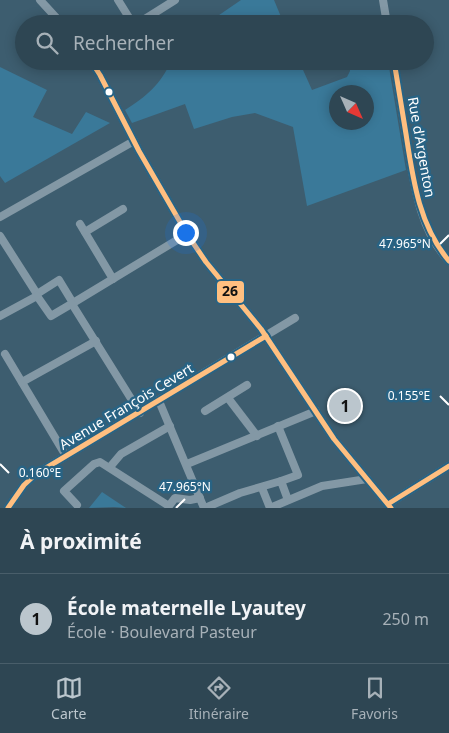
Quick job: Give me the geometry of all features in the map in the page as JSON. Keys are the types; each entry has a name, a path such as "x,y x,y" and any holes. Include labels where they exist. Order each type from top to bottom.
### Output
{"street":[{"path":"40,0 54,15"},
{"path":"118,0 127,15"},
{"path":"151,15 175,0"},
{"path":"384,0 386,15"},
{"path":"97,70 162,194 187,234 206,262 266,336 334,438 390,506 449,466"},
{"name":"Rue d'Argenton","path":"395,70 413,177 420,206 433,239 449,261"},
{"path":"0,217 134,141"},
{"path":"86,232 123,209"},
{"path":"80,224 113,279"},
{"path":"0,236 51,316 187,234"},
{"path":"0,316 59,280 140,412"},
{"name":"Avenue François Cevert","path":"8,508 29,479 296,318"},
{"path":"22,382 96,341"},
{"path":"5,354 66,456"},
{"path":"205,411 248,386"},
{"path":"228,398 257,436"},
{"path":"159,401 205,508 240,493 262,488 298,475 278,426"},
{"path":"187,464 316,411"},
{"path":"110,467 121,454 170,426"},
{"path":"77,505 64,491 97,462 110,467 169,506 175,498 190,500 200,498"},
{"path":"262,488 270,508 322,486 367,479"},
{"path":"281,481 288,500"}],"shaded area":[{"path":"241,0 274,0 280,15 219,15"},
{"path":"0,67 47,90 33,117 72,134 86,112 110,123 5,183 0,176"},
{"path":"166,70 303,70 312,90 347,77 350,70 389,70 406,170 307,206 293,127 255,113 232,117 194,129 185,104 132,123 125,110 140,100 158,83"},
{"path":"102,492 126,508 89,508"}],"transit line":[{"name":"26","path":"97,70 139,151 187,234 206,262 261,329 334,439 391,508"},
{"name":"26","path":"395,70 411,168 419,201 431,232 449,261"},
{"name":"26","path":"8,508 24,485 36,474 266,336"},
{"name":"26","path":"388,504 449,466"}],"place":[{"name":"École maternelle Lyautey","path":"345,406"}]}
